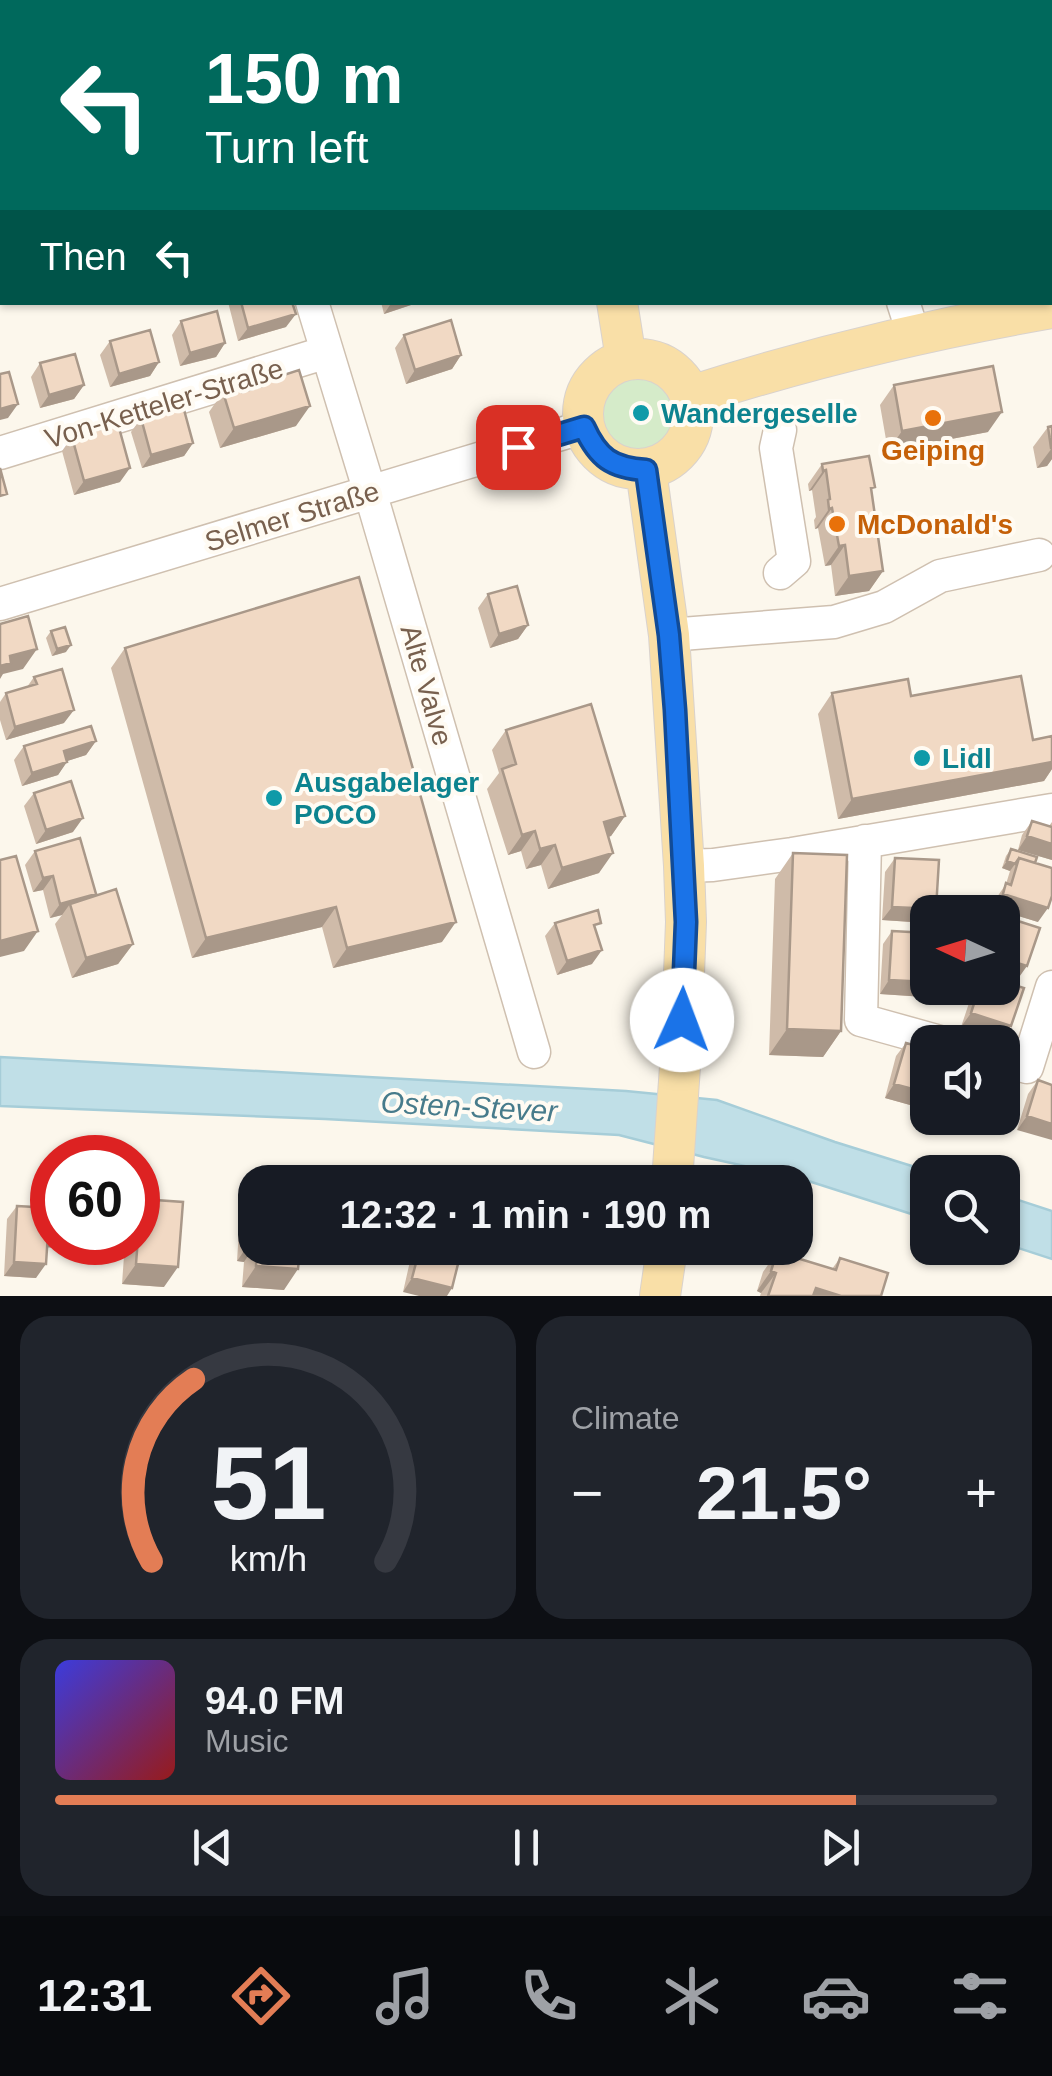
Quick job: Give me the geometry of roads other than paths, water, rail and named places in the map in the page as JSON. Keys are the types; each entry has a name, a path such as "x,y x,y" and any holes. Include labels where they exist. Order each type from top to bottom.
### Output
{"main road":[{"path":"617,305 626,359"},
{"path":"692,396 786,368 908,319 1052,308"},
{"path":"647,358 666,365 682,378 692,396 694,420 686,444 669,461 646,470 626,469 607,460 592,446 584,427 583,405 591,384 606,368 626,359 647,358"},
{"path":"646,470 669,635 684,866 681,1069 673,1165"},
{"path":"660,1296 665,1265"}],"street":[{"name":"Alte Valve","path":"313,305 534,1052"},
{"name":"Von-Ketteler-Straße","path":"0,453 327,352"},
{"name":"Selmer Straße","path":"0,604 584,427"},
{"path":"780,430 776,448 794,561 780,573"},
{"path":"669,635 834,622 884,607 940,576 1040,555"},
{"path":"684,866 713,865 1052,810"},
{"path":"865,841 861,1020 910,1034"},
{"path":"1027,1067 1052,987"}],"water":[{"name":"Osten-Stever","path":"0,1057 626,1091 717,1100 910,1165 910,1214 813,1182 813,1165 740,1165 619,1135 0,1106"},
{"path":"1020,1201 1052,1211 1052,1259 1020,1249"}],"place":[{"name":"Wandergeselle","path":"641,413"},
{"name":"Geiping","path":"933,418"},
{"name":"McDonald's","path":"837,524"},
{"name":"Lidl","path":"922,758"},
{"name":"Ausgabelager POCO","path":"274,798"}]}
